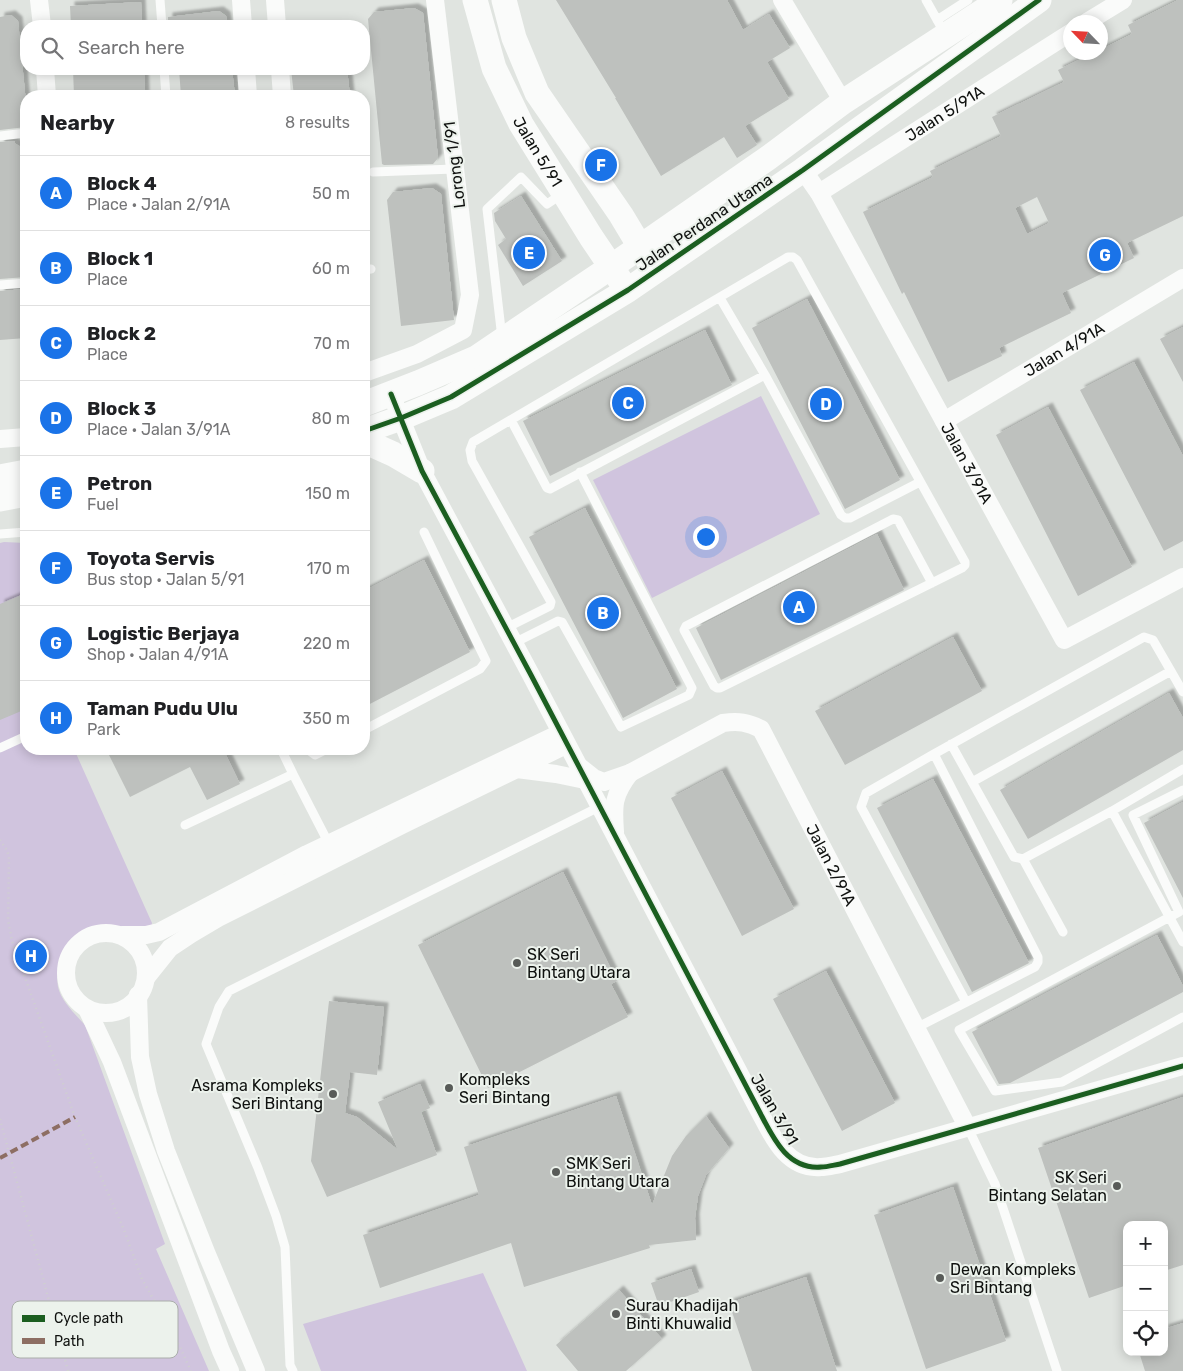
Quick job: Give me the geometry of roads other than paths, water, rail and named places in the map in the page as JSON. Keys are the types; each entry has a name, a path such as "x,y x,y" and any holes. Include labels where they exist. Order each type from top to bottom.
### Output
{"street":[{"path":"39,0 41,20"},
{"path":"241,0 243,20"},
{"path":"275,0 277,20"},
{"name":"Lorong 1/91","path":"370,371 418,354 463,330 470,295 435,0"},
{"name":"Jalan 5/91","path":"474,0 494,68 521,124 591,236 628,290"},
{"name":"Jalan 5/91","path":"504,0 514,38 538,93 621,216 655,271"},
{"path":"782,0 843,102"},
{"name":"Jalan Perdana Utama","path":"370,402 476,358 611,267 748,170 843,102 941,27 1000,0"},
{"name":"Jalan Perdana Utama","path":"370,429 451,397 628,290 803,170 1039,0"},
{"path":"1098,15 1123,0"},
{"name":"Jalan 5/91A","path":"819,193 1063,37"},
{"path":"45,75 47,90"},
{"path":"246,75 248,90"},
{"path":"280,75 282,90"},
{"path":"748,170 786,159 794,161 803,170"},
{"name":"Jalan 3/91A","path":"803,170 819,193 1064,640 1183,577"},
{"path":"621,216 635,225 666,227"},
{"path":"570,294 584,269 591,236"},
{"name":"Jalan 4/91A","path":"944,421 1183,278"},
{"name":"Jalan 3/91","path":"391,394 422,471 757,1107 776,1142 788,1157 804,1166 821,1168 1183,1066"},
{"path":"0,440 20,437"},
{"path":"370,444 393,454 422,471"},
{"path":"0,476 20,473"},
{"path":"0,499 20,495"},
{"path":"551,714 514,763 402,825 218,918 170,948 146,978 134,1001 124,1008 112,1012 99,1012 88,1009 76,1000 69,989 66,976 67,962 73,950 82,940 94,934 108,932 122,935 146,935 159,932 329,844 514,763 563,739"},
{"name":"Jalan 2/91A","path":"576,763 594,778 604,782 630,773 724,723 736,721 751,724 761,729 968,1128"},
{"path":"514,763 584,780"},
{"name":"Jalan 2/91A","path":"616,838 614,800 620,786 630,773"},
{"path":"122,935 133,942 141,953 145,965 146,978"},
{"path":"138,995 140,1057 148,1094 166,1151 256,1371"},
{"path":"88,1009 112,1062 230,1371"}],"lane":[{"path":"160,0 162,20"},
{"path":"926,0 941,27 968,0"},
{"path":"164,75 166,90"},
{"path":"0,136 20,134"},
{"path":"373,172 454,170"},
{"path":"503,340 486,209 521,177 547,204 564,192"},
{"path":"510,635 552,604 472,461 470,450 473,442 788,257 793,257 796,260 965,565 962,568 932,583 720,688 714,686 684,630 686,626 893,519 898,520 932,583"},
{"path":"0,285 20,283"},
{"path":"720,298 765,375 841,515 845,518 850,518 920,482"},
{"path":"511,420 547,488 550,489 765,375"},
{"path":"510,635 558,621 562,622 621,727 692,692 692,688 580,472"},
{"path":"0,534 20,532"},
{"path":"370,727 480,669 486,662 424,532"},
{"path":"966,1002 861,807 866,793 1144,637 1153,640 1183,692"},
{"path":"972,782 1171,671"},
{"path":"0,748 20,739"},
{"path":"951,744 1014,857 1023,859 1112,811 1183,768"},
{"path":"916,1028 1034,967 1038,962 1038,957 934,754"},
{"path":"283,755 329,844"},
{"path":"185,825 293,774"},
{"path":"1183,790 1133,815 1179,912 959,1030 995,1091 1062,1082 1183,1017"},
{"path":"293,1371 290,1365 285,1247 276,1216 258,1168 206,1044 218,1007 229,991 599,807"},
{"path":"1112,811 1183,942"},
{"path":"1023,859 1063,932"},
{"path":"968,1128 994,1184 1057,1371"}],"place":[{"name":"Toyota Servis","path":"601,165"},
{"name":"Petron","path":"529,253"},
{"name":"Logistic Berjaya","path":"1105,255"},
{"name":"Block 2","path":"628,403"},
{"name":"Block 3","path":"826,404"},
{"name":"Block 4","path":"799,607"},
{"name":"Block 1","path":"603,613"},
{"name":"Taman Pudu Ulu","path":"31,956"},
{"name":"SK Seri Bintang Utara","path":"517,963"},
{"name":"Kompleks Seri Bintang","path":"449,1088"},
{"name":"Asrama Kompleks Seri Bintang","path":"333,1094"},
{"name":"SMK Seri Bintang Utara","path":"556,1172"},
{"name":"SK Seri Bintang Selatan","path":"1117,1186"},
{"name":"Dewan Kompleks Sri Bintang","path":"940,1278"},
{"name":"Surau Khadijah Binti Khuwalid","path":"616,1314"}]}
